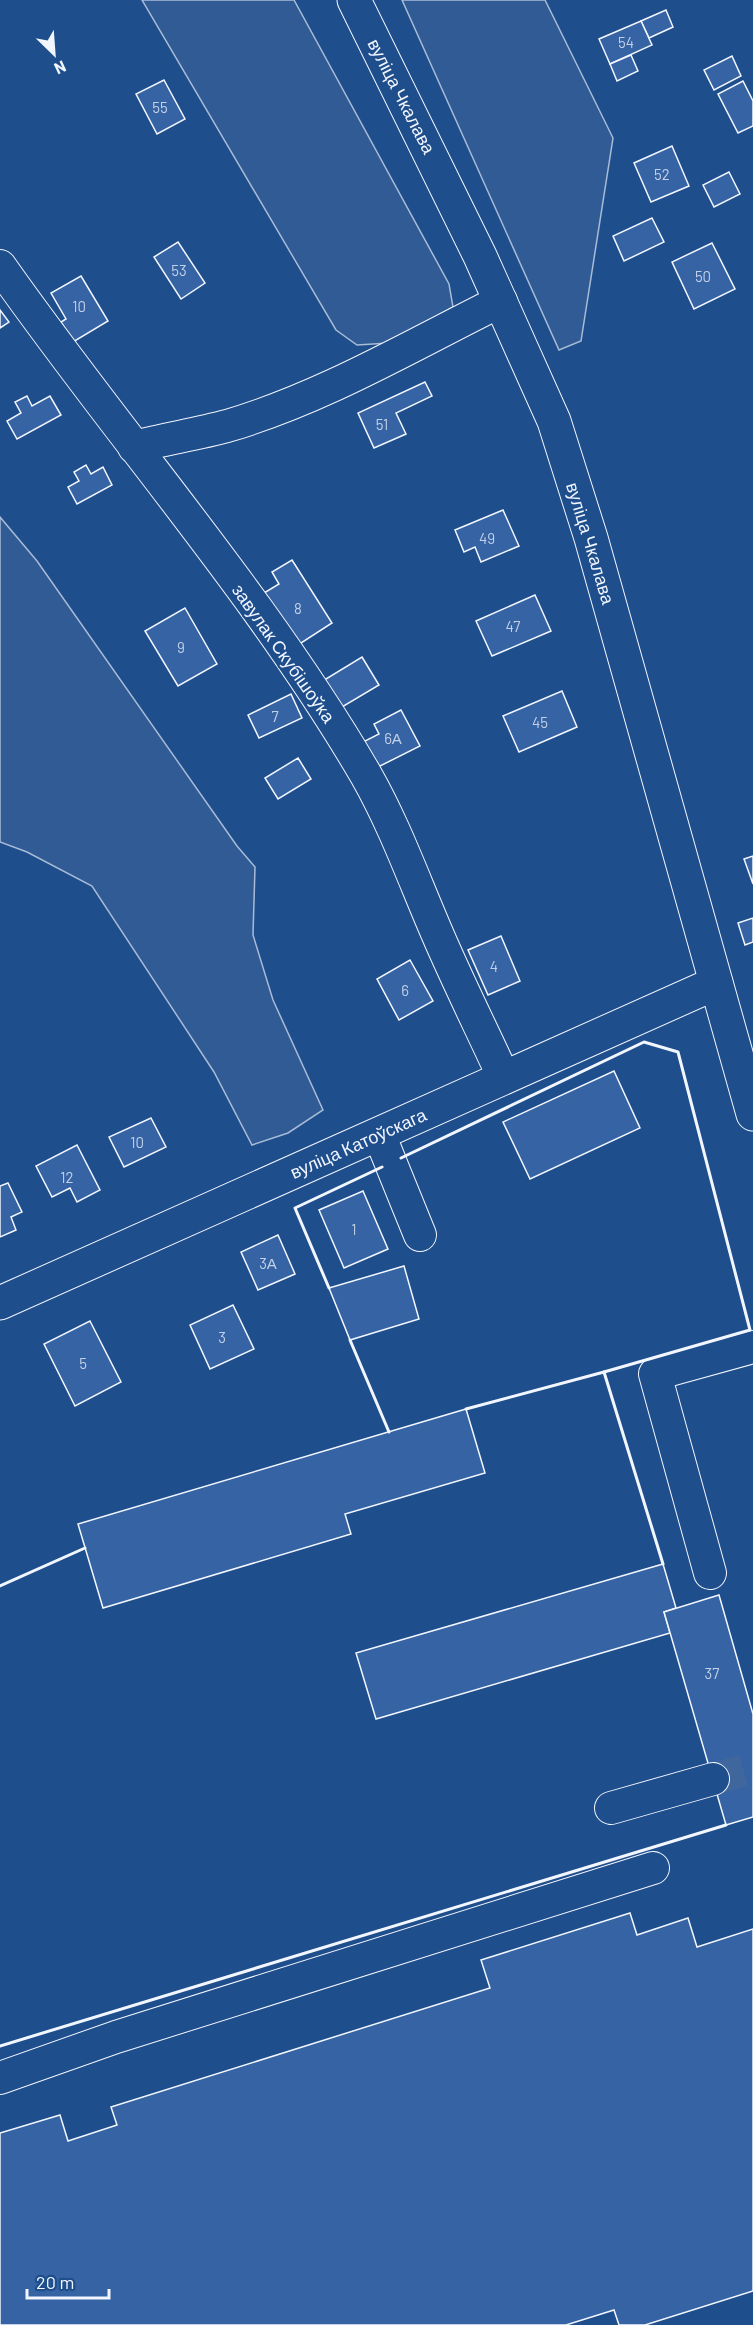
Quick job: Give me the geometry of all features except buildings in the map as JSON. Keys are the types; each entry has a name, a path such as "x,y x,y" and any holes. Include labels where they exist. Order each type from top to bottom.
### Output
{"main road":[{"name":"вуліца Чкалава","path":"354,0 501,301 554,421 591,538 753,1114"},
{"name":"вуліца Катоўскага","path":"0,1303 716,983"}],"street":[{"name":"завулак Скубішоўка","path":"0,266 61,353 303,674 367,777 400,841 438,934 504,1078"},
{"path":"134,447 227,426 288,403 383,362 501,301"},
{"path":"379,1134 420,1235"},
{"path":"710,1573 655,1374 753,1347"},
{"path":"611,1808 713,1779"},
{"path":"0,2078 116,2037 653,1868"}],"shaded area":[{"path":"142,0 294,0 449,284 453,307 389,343 357,345 336,330"},
{"path":"402,0 545,0 613,138 581,341 559,350"},
{"path":"0,517 37,561 237,846 255,867 253,935 273,1000 323,1110 288,1133 252,1145 214,1072 92,886 27,852 0,842"}],"tunnel":[{"path":"713,1779 753,1768"}],"wall":[{"path":"401,1158 644,1042 678,1052 750,1330 604,1372"},
{"path":"329,1288 295,1208 382,1167"},
{"path":"350,1340 389,1432"},
{"path":"466,1409 604,1372 663,1564"},
{"path":"0,1586 85,1548"},
{"path":"0,2046 726,1825"}]}
